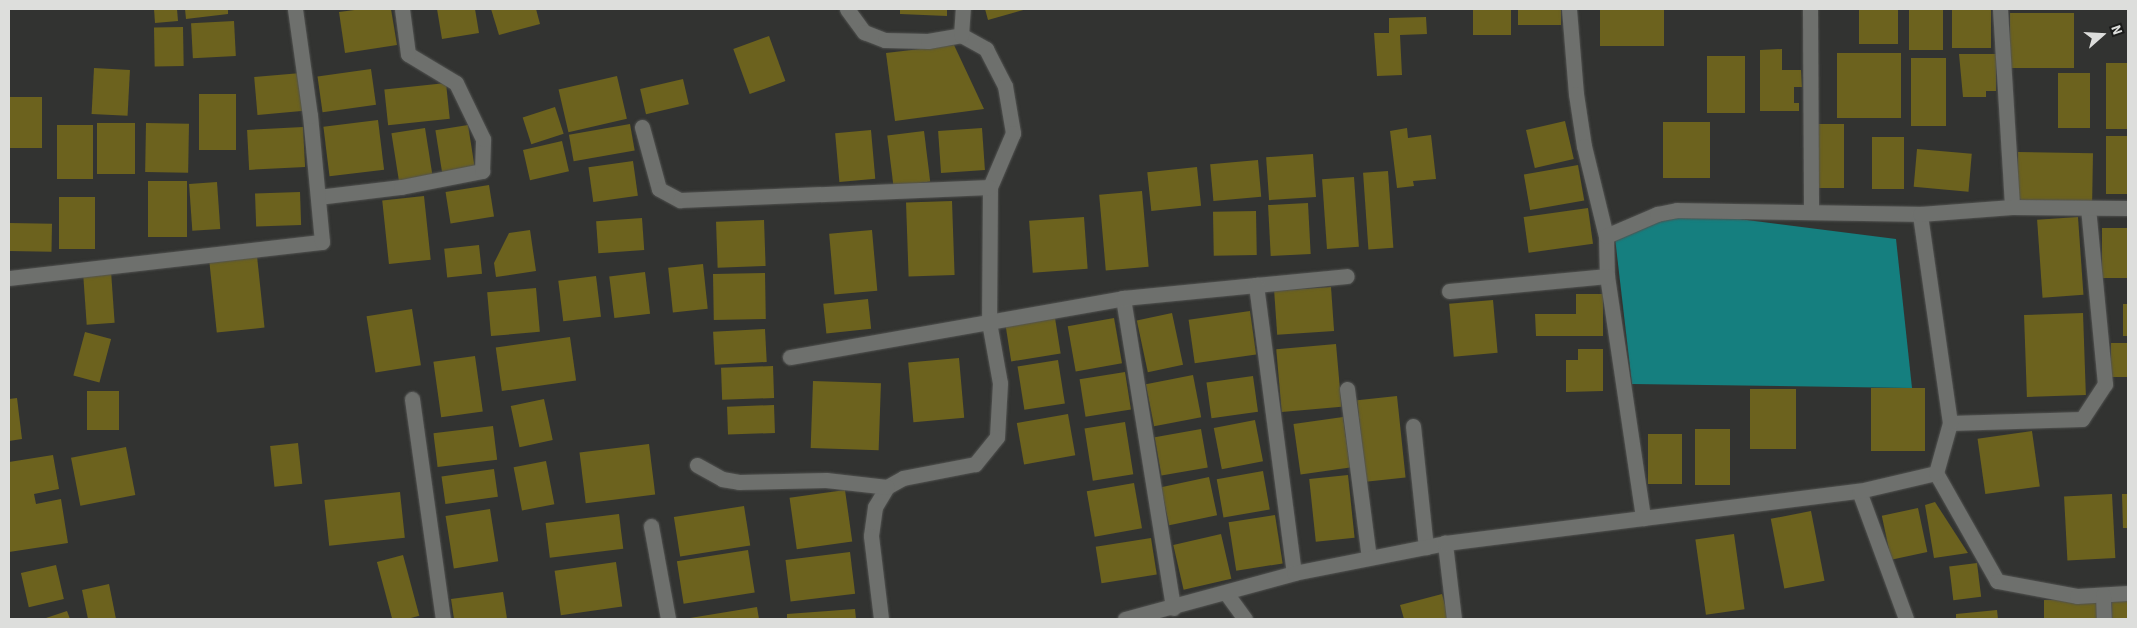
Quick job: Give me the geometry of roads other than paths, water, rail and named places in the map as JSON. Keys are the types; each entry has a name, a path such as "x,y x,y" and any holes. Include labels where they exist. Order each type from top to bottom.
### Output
{"street":[{"path":"9,278 322,242 295,9"},
{"path":"318,197 401,187 482,171 483,139 456,83 408,54 402,9"},
{"path":"847,9 864,32 885,40 928,40 961,35 986,49 1005,86 1013,132 990,188 989,322 1000,383 996,438 976,464 904,478 887,487 875,506 871,536 881,619"},
{"path":"961,35 963,9"},
{"path":"1570,9 1584,146 1606,236 1606,276 1643,518"},
{"path":"1810,9 1811,212"},
{"path":"2000,9 2012,207"},
{"path":"642,127 659,189 680,200 990,188"},
{"path":"1606,236 1657,214 1677,210 1920,214 2012,207 2128,208"},
{"path":"1950,423 2082,420 2105,384 2088,209"},
{"path":"1920,214 1950,423 1936,473 1997,581 2077,596 2128,593"},
{"path":"790,357 1123,298 1347,276"},
{"path":"1449,291 1606,276"},
{"path":"1256,285 1294,573"},
{"path":"1123,298 1173,608"},
{"path":"1347,388 1368,558"},
{"path":"412,399 443,619"},
{"path":"1413,426 1426,547"},
{"path":"696,464 722,479 740,482 826,480 887,487"},
{"path":"1125,619 1173,608 1294,573 1445,543 1859,491 1936,473"},
{"path":"1859,491 1906,619"},
{"path":"651,526 668,619"},
{"path":"1445,543 1454,619"},
{"path":"1226,593 1245,619"},
{"path":"2103,595 2104,619"}],"water":[{"path":"1653,208 1896,239 1912,388 1632,384 1615,238"}]}
